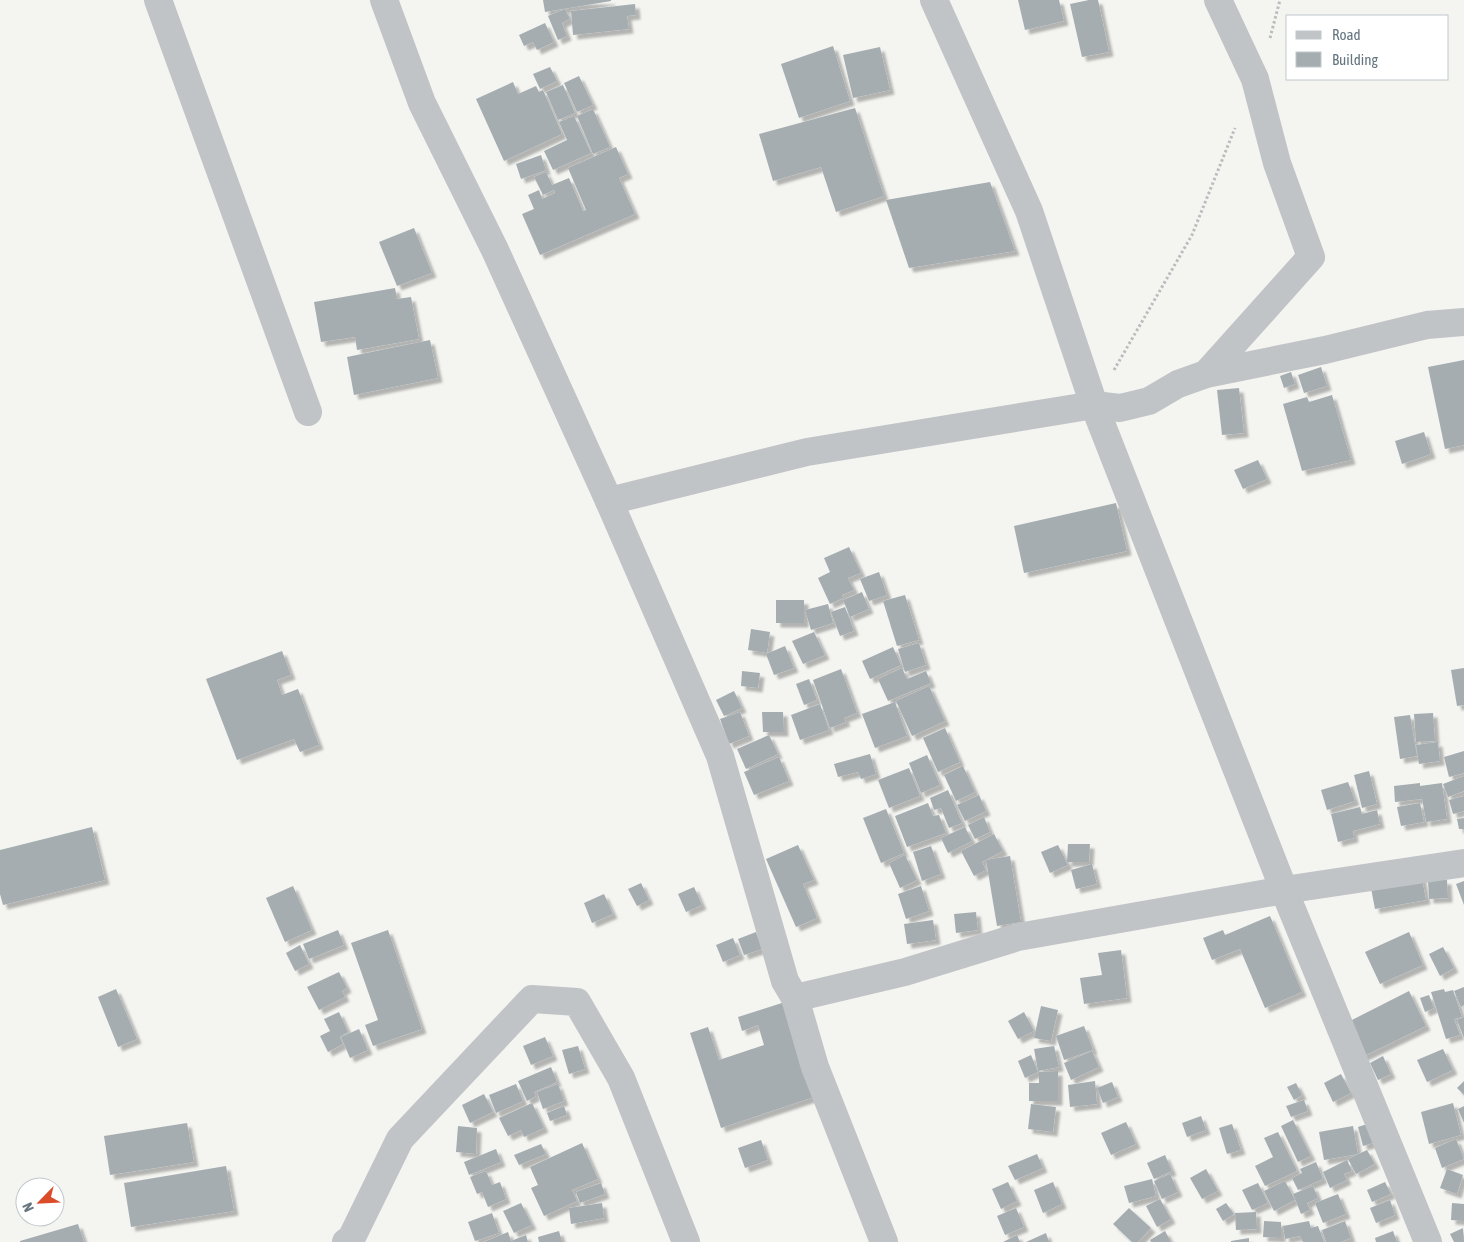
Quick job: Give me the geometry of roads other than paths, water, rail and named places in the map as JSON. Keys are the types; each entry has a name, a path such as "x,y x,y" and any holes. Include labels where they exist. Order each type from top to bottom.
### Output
{"street":[{"path":"158,0 308,412"},
{"path":"384,0 422,103 495,250 609,500 720,756 785,981 795,998 815,1067 884,1242"},
{"path":"934,0 1028,211 1094,405 1284,890 1428,1242"},
{"path":"1206,374 1311,257 1277,163 1255,78 1218,0"},
{"path":"609,500 807,452 1094,405 1120,408 1150,401 1178,384 1206,374 1325,350 1427,325 1464,322"},
{"path":"795,998 905,972 1018,937 1284,890 1464,863"},
{"path":"346,1242 351,1238 400,1139 532,999 577,1002 621,1078 686,1242"}]}
